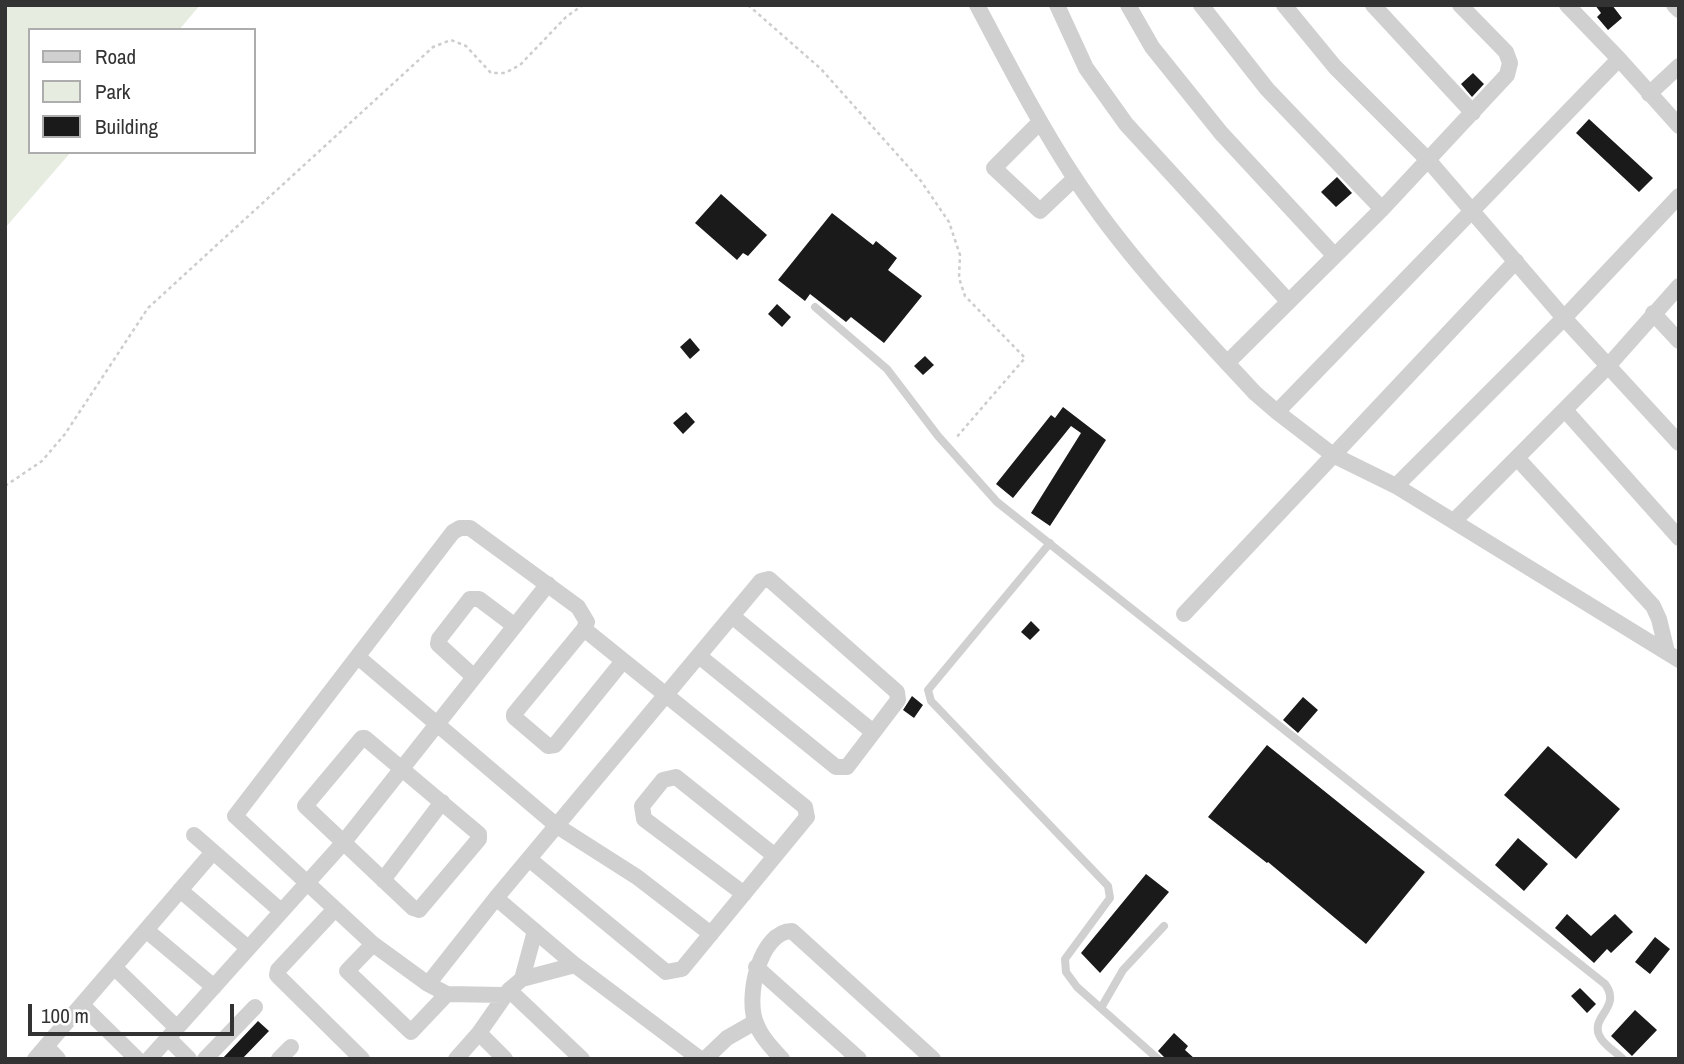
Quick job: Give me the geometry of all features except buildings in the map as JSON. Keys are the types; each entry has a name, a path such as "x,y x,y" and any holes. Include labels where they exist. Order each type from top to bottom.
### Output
{"street":[{"path":"977,5 1040,122 1075,178 1132,254 1227,363 1277,412 1333,455 1396,486 1673,656"},
{"path":"1056,5 1086,68 1126,124 1288,301"},
{"path":"1128,5 1152,47 1221,133 1334,255"},
{"path":"1201,5 1268,89 1382,209"},
{"path":"1284,5 1335,67 1429,161 1564,317 1679,443"},
{"path":"1373,5 1473,113"},
{"path":"1227,363 1429,161 1507,75 1510,63 1506,52 1460,5"},
{"path":"1567,5 1679,126"},
{"path":"1674,5 1679,10"},
{"path":"1277,412 1619,59"},
{"path":"1649,94 1679,66"},
{"path":"1040,122 994,169 1040,211 1075,178"},
{"path":"1396,486 1564,317 1679,196"},
{"path":"1184,614 1516,261"},
{"path":"1454,521 1608,366 1679,286"},
{"path":"1653,313 1679,341"},
{"path":"1565,410 1679,538"},
{"path":"1517,457 1653,606 1673,656"},
{"path":"582,1059 506,993 447,994 428,984 373,944 235,816 453,532 460,528 470,528 548,584 584,614 587,622 584,629 514,714 514,717 548,746 555,745 623,661"},
{"path":"428,984 496,898 761,581 769,579 897,692 898,700 847,767 836,767 699,656"},
{"path":"149,1059 343,843 548,584"},
{"path":"474,677 438,644 470,599 479,599 515,626"},
{"path":"732,616 873,732"},
{"path":"529,859 666,972 682,969 807,817 805,807 584,629"},
{"path":"358,657 557,826 637,877 711,934"},
{"path":"362,738 402,769 477,831 479,839 418,909 413,908 343,843 307,809 306,804 362,738"},
{"path":"744,894 644,818 642,806 663,780 676,777 775,856"},
{"path":"383,880 442,802"},
{"path":"194,835 281,911"},
{"path":"58,1059 40,1053 213,852"},
{"path":"180,890 248,948"},
{"path":"496,898 575,965 703,1059 727,1038 755,1022"},
{"path":"335,909 278,970 277,975 362,1059"},
{"path":"146,930 214,987"},
{"path":"522,979 535,931"},
{"path":"782,1059 769,1045 755,1022 751,995 757,967 777,935 783,931 792,931 933,1059"},
{"path":"373,944 347,971 411,1032 447,994"},
{"path":"456,1059 479,1033 506,993 522,979 575,965"},
{"path":"114,967 172,1033 189,1059"},
{"path":"757,967 859,1059"},
{"path":"82,1005 137,1059"},
{"path":"205,1059 255,1007"},
{"path":"479,1033 505,1059"}],"lane":[{"path":"815,307 887,369 948,448 997,502 1605,984 1612,995 1611,1001 1597,1028 1603,1041 1623,1059"},
{"path":"1050,543 928,690 931,701 1108,886 1110,898 1065,959 1066,972 1077,987 1158,1059"},
{"path":"1101,1008 1123,970 1164,926"}],"path":[{"path":"5,486 42,461 65,434 148,308 433,47 451,40 466,46 491,73 505,74 520,65 566,17 583,5"},
{"path":"748,5 821,69 921,181 950,222 960,256 959,278 964,296 1025,358 948,448"}],"green space":[{"path":"5,5 200,5 181,28 28,28 28,154 69,154 5,228"}]}
